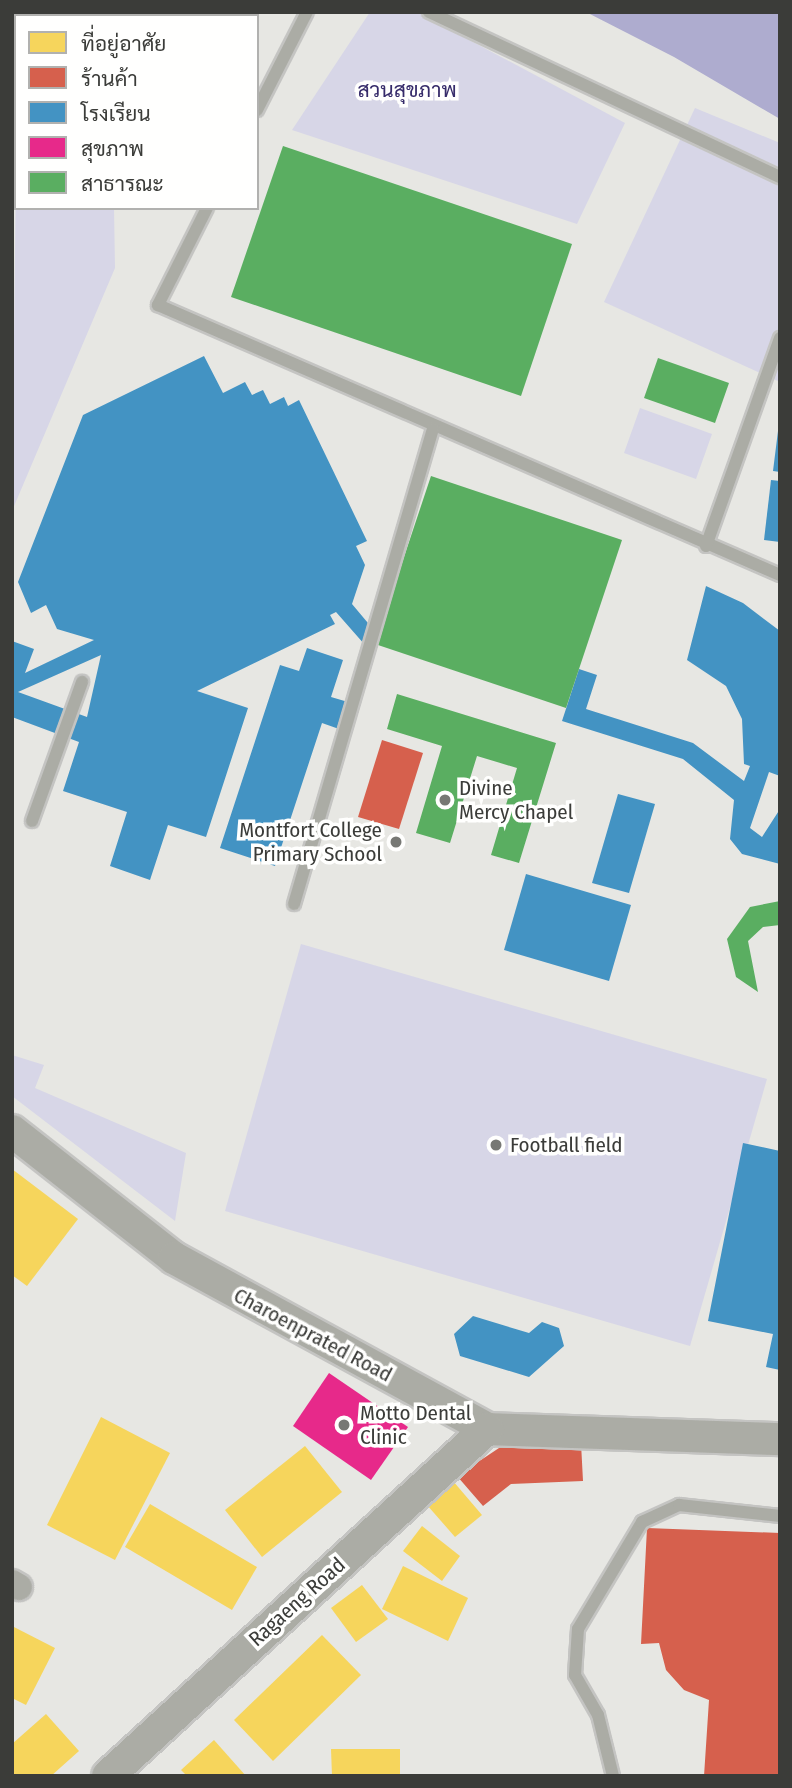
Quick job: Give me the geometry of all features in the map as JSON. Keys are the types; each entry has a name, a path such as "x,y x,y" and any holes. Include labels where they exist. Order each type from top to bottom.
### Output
{"street":[{"name":"Charoenprated Road","path":"14,1137 174,1258 487,1429 780,1439"},
{"name":"Ragaeng Road","path":"108,1776 487,1429"}],"lane":[{"path":"259,106 307,12"},
{"path":"429,12 780,177"},
{"path":"206,210 158,305 433,429 780,575"},
{"path":"706,546 780,338"},
{"path":"294,904 433,429"},
{"path":"32,821 82,681"},
{"path":"613,1776 598,1715 576,1675 578,1629 642,1522 680,1505 780,1516"}],"green space":[{"name":"สวนสุขภาพ","path":"370,12 417,12 625,123 577,224 292,130"},
{"path":"695,108 780,143 780,382 604,302"},
{"path":"16,210 114,210 115,268 12,511"},
{"path":"640,408 712,434 696,479 624,453"},
{"name":"Football field","path":"301,944 767,1079 690,1346 225,1211"},
{"path":"12,1055 44,1065 35,1088 186,1153 175,1221 12,1096"}],"water":[{"path":"586,12 780,12 780,119 674,57"}],"building: ที่อยู่อาศัย":[{"path":"12,53 14,70 12,85"},
{"path":"12,1169 78,1219 27,1286 12,1275"},
{"path":"101,1417 170,1453 115,1560 47,1525"},
{"path":"305,1446 342,1492 262,1557 225,1510"},
{"path":"453,1481 482,1515 455,1537 427,1505"},
{"path":"150,1504 257,1567 232,1610 125,1547"},
{"path":"422,1526 460,1556 442,1581 403,1551"},
{"path":"403,1566 468,1598 448,1641 382,1609"},
{"path":"362,1585 388,1619 356,1642 331,1608"},
{"path":"12,1626 55,1648 26,1705 12,1698"},
{"path":"322,1635 361,1675 273,1761 234,1720"},
{"path":"46,1714 79,1751 51,1776 12,1776 12,1744"},
{"path":"214,1740 246,1776 187,1776 181,1770"},
{"path":"331,1749 400,1749 400,1776 332,1776"}],"building: ร้านค้า":[{"path":"382,740 423,753 399,829 358,817"},
{"path":"581,1443 583,1481 511,1484 483,1506 457,1476 505,1444"},
{"path":"647,1528 780,1533 780,1776 704,1776 709,1700 684,1690 666,1670 659,1643 641,1644"}],"building: โรงเรียน":[{"path":"12,12 52,14 14,14 14,18"},
{"path":"120,12 152,12 151,14"},
{"path":"230,12 232,14 172,14"},
{"path":"204,356 223,393 245,382 252,395 263,390 270,404 284,397 288,406 299,400 367,541 356,546 365,565 352,604 378,635 372,653 336,612 330,615 335,624 197,691 248,708 206,837 168,825 150,880 110,866 127,812 63,791 79,742 12,717 12,641 34,649 25,673 94,640 57,629 46,605 31,613 18,582 83,415","holes":["101,655 87,717 18,692"]},
{"path":"780,431 780,472 773,471"},
{"path":"771,480 780,481 780,542 764,540"},
{"path":"706,586 743,603 780,631 780,776 769,772 750,828 762,837 780,809 780,864 742,854 730,839 734,800 683,759 562,721 579,669 597,675 586,709 693,743 744,781 750,766 744,764 742,719 726,686 687,660"},
{"path":"307,648 343,660 331,697 348,702 339,729 322,723 275,866 220,848 280,665 299,671"},
{"path":"618,794 655,804 629,893 592,883"},
{"path":"526,874 631,905 609,981 504,950"},
{"path":"743,1143 780,1151 780,1370 766,1367 773,1334 708,1321"},
{"path":"473,1316 529,1333 542,1322 559,1328 564,1346 529,1377 460,1356 454,1334"}],"building: สุขภาพ":[{"path":"329,1373 408,1427 371,1480 293,1426"}],"building: สาธารณะ":[{"path":"283,146 572,244 521,396 231,297"},
{"path":"658,358 729,383 715,423 644,398"},
{"path":"431,476 622,540 566,708 375,644"},
{"name":"Divine Mercy Chapel","path":"397,694 556,743 519,863 491,855 517,768 477,756 450,843 416,833 442,746 387,729"},
{"path":"780,901 780,925 763,927 748,941 758,992 736,977 727,939 750,907"}],"place":[{"name":"Divine Mercy Chapel","path":"445,800"},
{"name":"Montfort College Primary School","path":"396,842"},
{"name":"Football field","path":"496,1145"},
{"name":"Motto Dental Clinic","path":"344,1425"}]}
